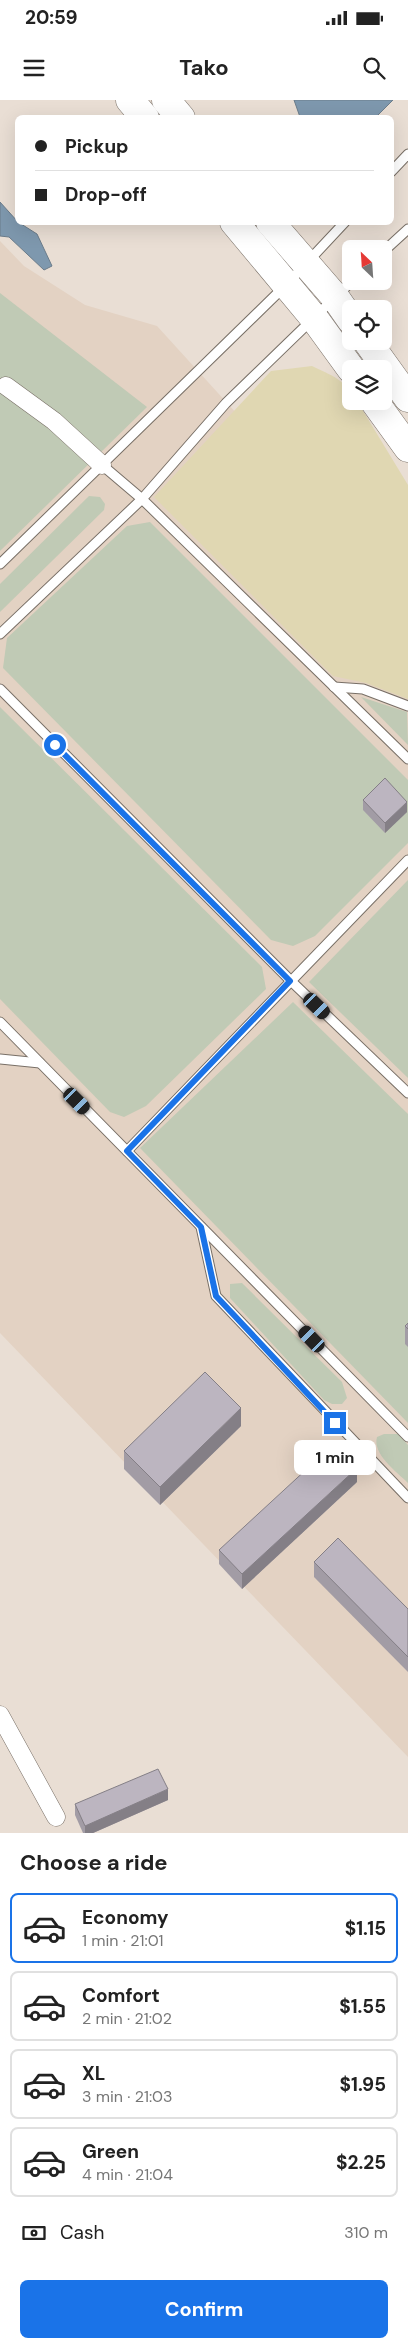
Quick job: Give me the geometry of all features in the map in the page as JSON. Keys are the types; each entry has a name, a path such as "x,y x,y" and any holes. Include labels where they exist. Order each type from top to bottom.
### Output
{"main road":[{"path":"130,100 142,115"},
{"path":"166,100 178,115"},
{"path":"237,225 287,284 344,360"},
{"path":"272,225 305,265 342,288"},
{"path":"373,350 408,398"},
{"path":"381,410 408,448"}],"street":[{"path":"6,386 54,422 102,465"},
{"path":"0,1715 56,1817"}],"lane":[{"path":"394,169 408,154"},
{"path":"0,564 287,284 342,225"},
{"path":"392,244 408,229"},
{"path":"0,634 142,499 226,403 342,290"},
{"path":"102,465 142,499 408,759"},
{"path":"334,687 363,689 408,706"},
{"path":"0,689 290,981 408,1093"},
{"path":"127,1151 408,860"},
{"path":"0,1022 408,1437"},
{"path":"0,1059 40,1063"},
{"path":"201,1227 216,1296 408,1498"}],"shaded area":[{"path":"0,241 24,266 85,305 157,326 301,484 408,683 408,1757 0,1333"}],"green space":[{"path":"0,293 147,407 0,551"},
{"path":"89,496 100,497 105,504 104,510 0,612 0,584"},
{"path":"150,522 408,780 408,843 315,936 293,946 271,940 3,668 7,638 127,526"},
{"path":"361,697 407,712 408,745"},
{"path":"0,707 262,967 266,989 146,1106 124,1117 110,1112 0,999"},
{"path":"408,880 408,1078 309,982"},
{"path":"293,1002 408,1114 408,1423 140,1148"},
{"path":"242,1283 342,1382 347,1398 342,1404 332,1404 324,1400 230,1298 230,1284"},
{"path":"384,1434 398,1434 408,1445 408,1483 386,1462 378,1450 377,1437"}],"sand":[{"path":"312,366 342,382 342,410 362,410 408,485 408,699 366,683 333,676 154,497 271,371"}],"water":[{"path":"294,100 393,100 378,115 299,115"},
{"path":"0,202 15,219 15,225 23,225 37,234 52,266 44,270 9,237 0,236"}],"building":[{"path":"385,778 407,802 385,823 363,800"},
{"path":"205,1372 241,1408 160,1487 124,1451"},
{"path":"335,1443 357,1468 242,1574 219,1550"},
{"path":"338,1538 408,1609 408,1657 314,1562"},
{"path":"158,1769 168,1789 85,1826 75,1804"}],"route":[{"path":"55,745 290,981 127,1151 201,1227 216,1296 335,1423"}]}
